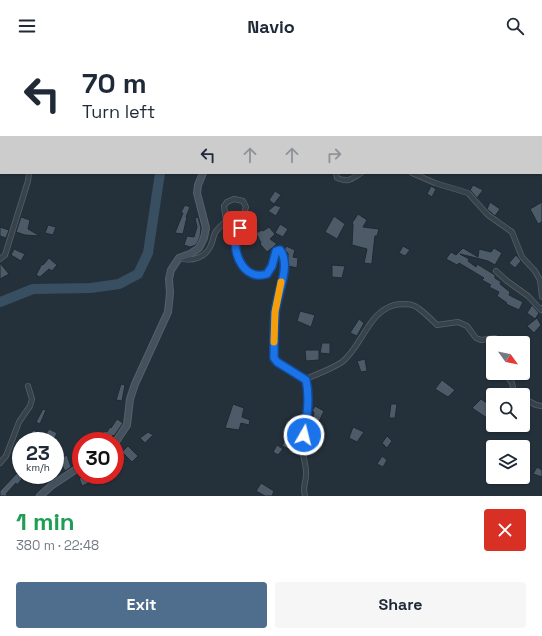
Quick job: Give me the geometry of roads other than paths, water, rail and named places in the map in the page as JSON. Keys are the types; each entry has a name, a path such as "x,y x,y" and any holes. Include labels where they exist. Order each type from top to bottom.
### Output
{"main road":[{"path":"122,432 127,424 130,399 135,384 168,312 170,293 169,279 171,270 179,258 190,254 198,248 204,238 206,228 197,193 198,185 203,174"},
{"path":"40,496 56,482 72,472"}],"street":[{"path":"0,259 5,255 29,174"},
{"path":"336,174 337,178 344,181 359,174"},
{"path":"414,174 435,184 468,193 488,216 512,232 522,257 535,271 540,280 542,297"},
{"path":"179,258 185,260 206,254 211,246 216,232 226,221 224,206 227,202 234,199 243,201 246,207 236,238 237,254 244,270 253,275 260,276 267,274 272,266 276,251 280,250 283,255 285,267 275,312 274,358 277,362 306,380 308,388 308,409 302,448 307,473 303,488 305,496"},
{"path":"496,271 507,282 528,296 541,310 542,308"},
{"path":"306,380 342,362 353,350 372,321 395,305 410,304 418,308 436,324 458,322 467,326 476,338 480,340 486,339"},
{"path":"0,463 6,456 19,422 30,406 32,399 28,386"},
{"path":"530,402 542,406"}],"waterway":[{"path":"0,302 33,289 91,288 119,284 138,274 148,253 160,174"}]}
